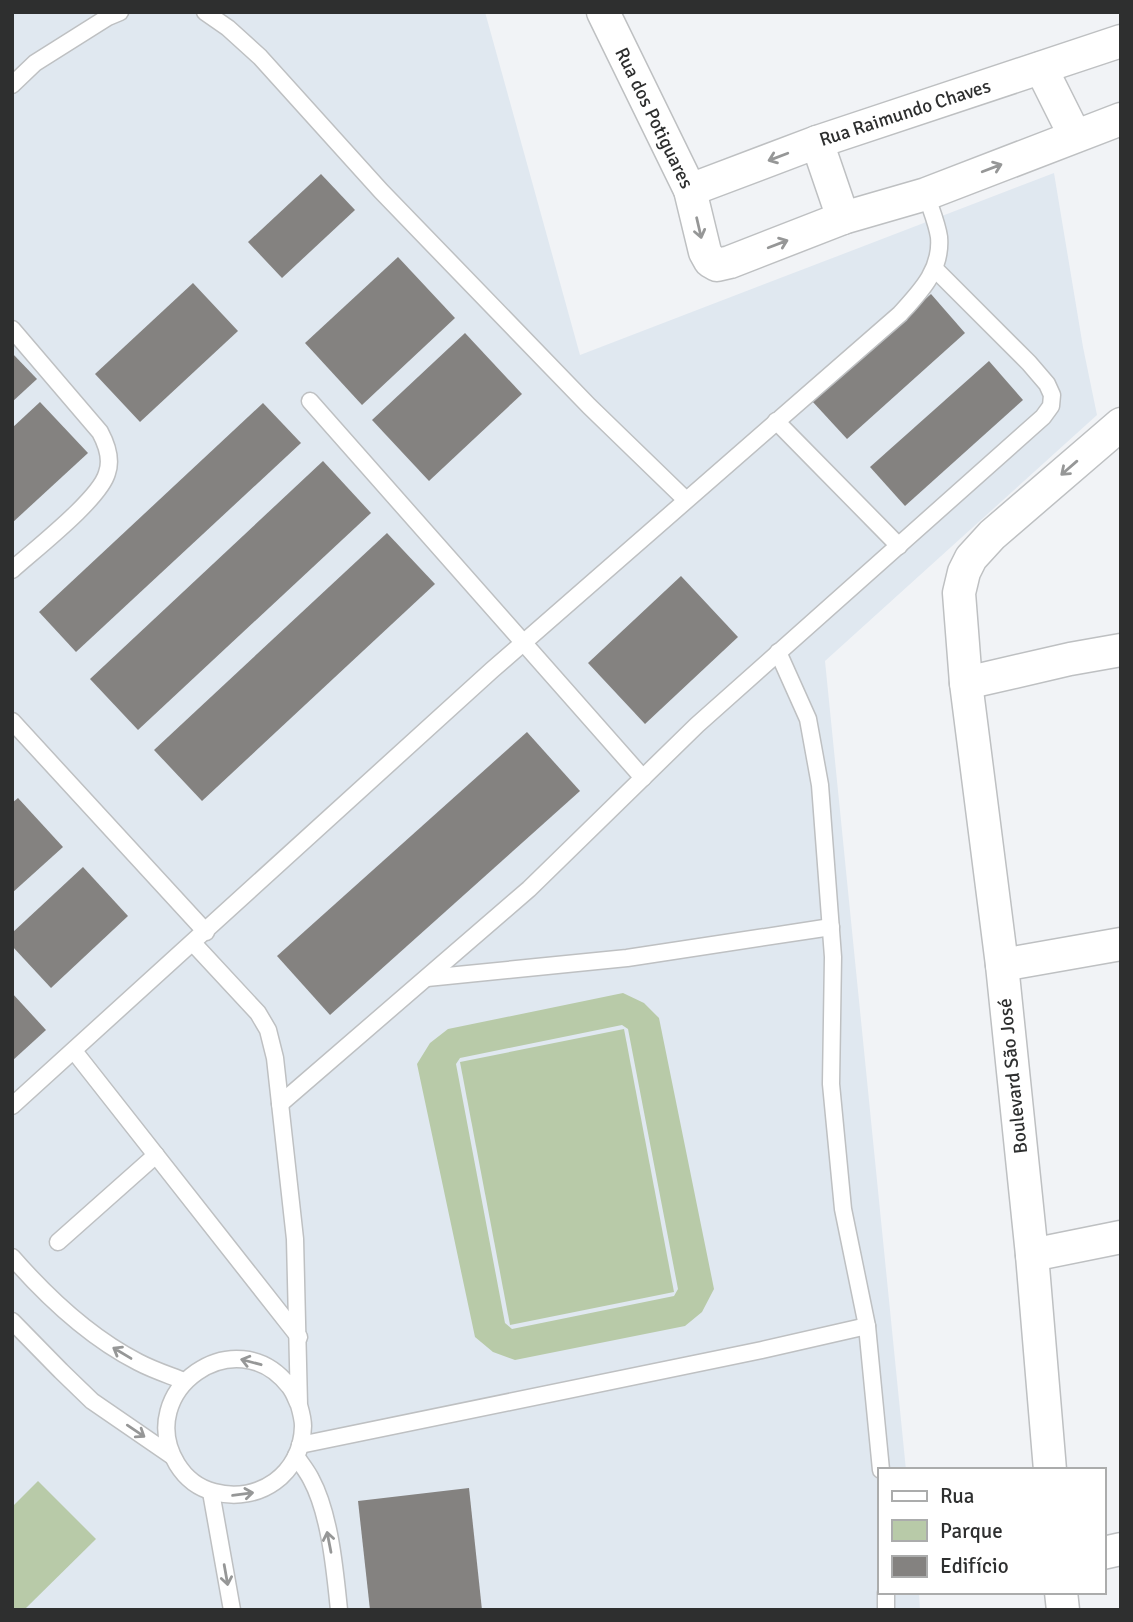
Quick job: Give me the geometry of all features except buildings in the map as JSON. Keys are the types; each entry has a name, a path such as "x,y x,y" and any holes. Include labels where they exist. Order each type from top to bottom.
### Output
{"street":[{"name":"Rua dos Potiguares","path":"603,12 690,190 705,252 713,263 720,265 730,262 844,218"},
{"name":"Rua Raimundo Chaves","path":"690,190 817,142 1121,41"},
{"path":"1041,68 1075,136"},
{"path":"817,142 844,218 926,194 1121,119"},
{"name":"Boulevard São José","path":"1050,1468 1032,1255 1002,965 966,682 960,593 964,572 971,558 992,535 1121,424"},
{"path":"966,682 1121,650"},
{"path":"1002,965 1121,944"},
{"path":"1032,1255 1121,1237"}],"lane":[{"path":"12,85 35,63 120,12"},
{"path":"205,12 228,28 260,57 381,191 589,406 685,500"},
{"path":"12,1106 523,643 900,314 924,288 934,269 939,247 939,234 926,194"},
{"path":"279,1104 529,890 697,724 1043,417 1051,406 1052,395 1047,384 934,269"},
{"path":"12,329 100,432 107,447 109,464 106,477 99,488 81,508 12,570"},
{"path":"310,401 643,778"},
{"path":"776,421 899,546"},
{"path":"778,652 808,719 820,785 834,957 831,1084 843,1209 867,1326 881,1468"},
{"path":"12,721 199,937 258,1013 268,1030 275,1058 295,1239 299,1405 303,1425 298,1451 285,1472 270,1486 251,1493 231,1495 211,1492 195,1484 181,1471 172,1455 166,1430 170,1404 184,1381 200,1368 218,1361 239,1359 258,1363 276,1373 290,1387 299,1405"},
{"path":"427,978 627,958 831,928"},
{"path":"74,1051 299,1337"},
{"path":"58,1241 156,1155"},
{"path":"12,1257 84,1327 138,1362 184,1381"},
{"path":"12,1321 92,1401 172,1455"},
{"path":"298,1451 867,1326"},
{"path":"298,1451 323,1509 339,1610"},
{"path":"211,1492 233,1610"}],"shaded area":[{"path":"12,12 485,12 580,355 1054,173 1097,415 825,661 906,1468 878,1468 878,1594 919,1594 920,1610 12,1610"}],"green space":[{"path":"623,993 644,1003 659,1018 714,1289 702,1312 685,1326 515,1360 493,1352 475,1337 417,1064 430,1043 448,1029","holes":["622,1025 628,1029 678,1289 674,1296 512,1329 505,1323 456,1064 460,1058"]},
{"path":"624,1029 674,1292 510,1325 460,1062"},
{"path":"38,1481 96,1539 24,1610 12,1610 12,1507"}]}
